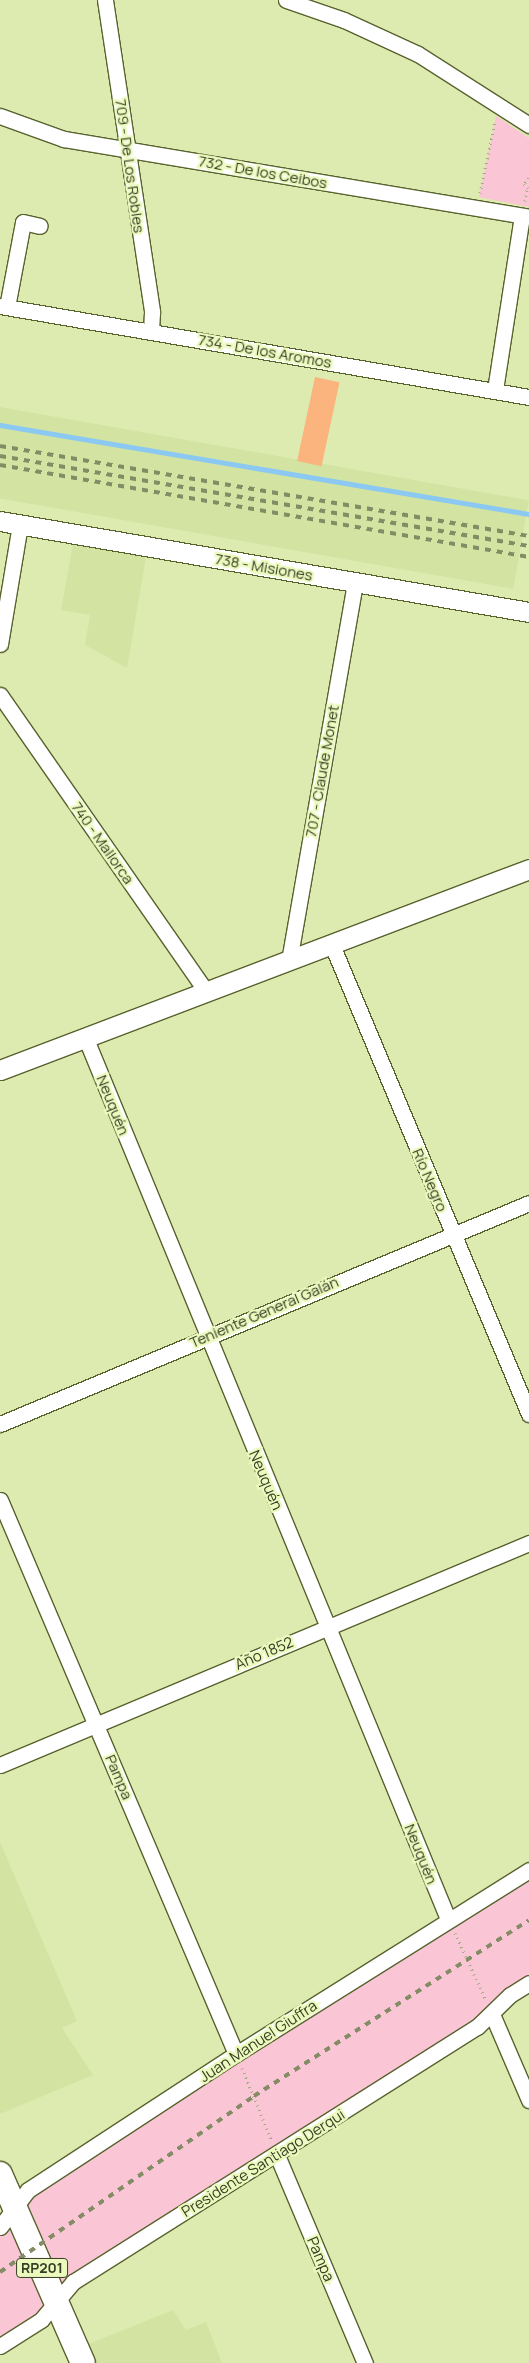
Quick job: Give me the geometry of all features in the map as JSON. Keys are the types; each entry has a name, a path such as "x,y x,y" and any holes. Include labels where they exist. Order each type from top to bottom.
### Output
{"main road":[{"name":"RP201","path":"0,2174 8,2218 58,2303 84,2363"}],"street":[{"name":"709 - De Los Robles","path":"105,0 152,312 151,332"},
{"path":"286,0 387,38 418,54 529,124"},
{"name":"732 - De los Ceibos","path":"0,116 64,139 526,217"},
{"path":"495,390 526,217"},
{"path":"3,307 23,222 40,226"},
{"name":"734 - De los Aromos","path":"3,307 529,397"},
{"name":"738 - Misiones","path":"0,522 529,612"},
{"path":"0,644 20,525"},
{"name":"707 - Claude Monet","path":"289,960 355,582"},
{"name":"740 - Mallorca","path":"0,695 206,991"},
{"path":"0,1070 86,1039 289,960 332,946 529,869"},
{"name":"Río Negro","path":"332,946 529,1414"},
{"name":"Neuquén","path":"86,1039 206,1336 448,1919"},
{"name":"Teniente General Galán","path":"0,1424 206,1336 529,1203"},
{"name":"Pampa","path":"0,1500 236,2054"},
{"name":"Año 1852","path":"0,1765 529,1542"},
{"name":"Juan Manuel Giuffra","path":"8,2218 28,2190 236,2054 448,1919 529,1870"},
{"name":"Presidente Santiago Derqui","path":"0,2346 41,2320 58,2303 73,2282 477,2028 510,1995 529,1983"},
{"path":"492,2014 529,2100"},
{"name":"Pampa","path":"277,2155 365,2363"}],"path":[{"path":"475,208 496,116 496,103"},
{"path":"529,178 524,184 529,189"},
{"path":"448,1919 492,2014"},
{"path":"236,2054 277,2155"}],"shaded area":[{"path":"496,116 529,138 529,207 479,197"},
{"path":"0,407 529,500 513,589 0,498"},
{"path":"73,544 146,557 127,668 85,645 90,615 61,610"},
{"path":"0,1842 77,2021 62,2028 93,2075 0,2114"},
{"path":"529,1870 529,1983 66,2290 0,2346 0,2227 22,2196"},
{"path":"173,2310 186,2330 206,2322 222,2363 94,2363 86,2345"}],"building":[{"path":"315,377 339,382 322,466 297,461"}],"waterway":[{"path":"0,425 529,514"}],"railway":[{"path":"0,446 529,536"},
{"path":"0,456 529,546"},
{"path":"0,465 529,557"},
{"path":"0,2272 254,2096 529,1920"}]}
